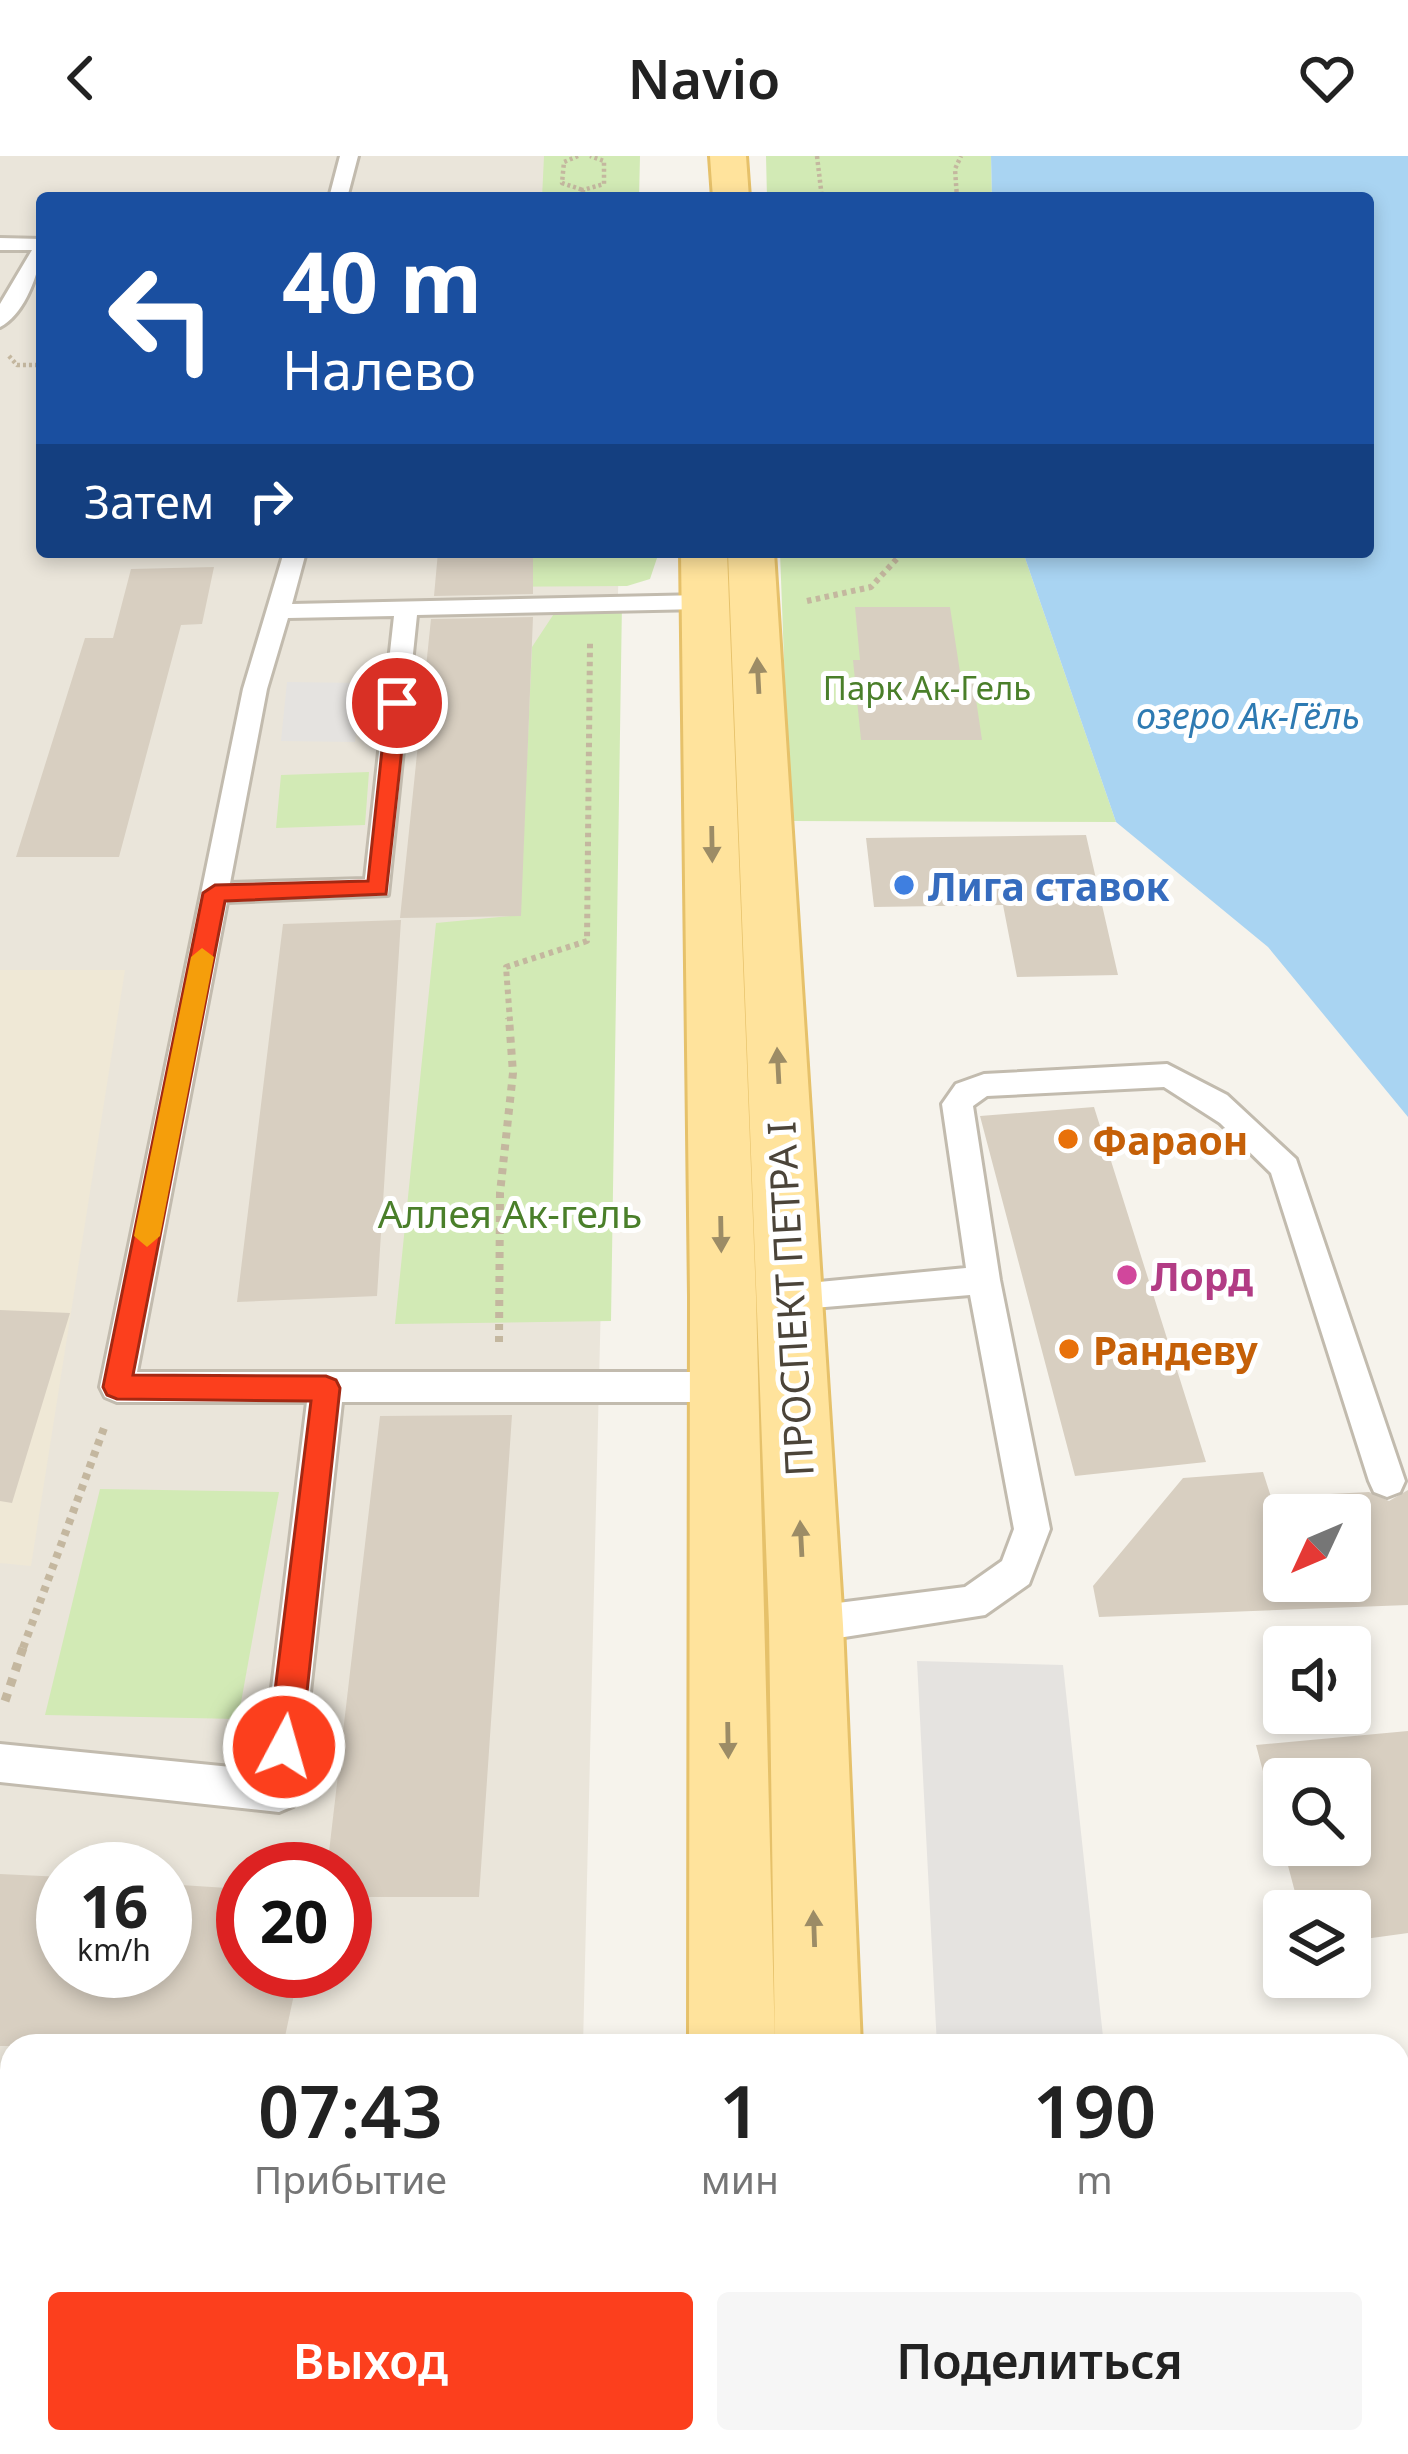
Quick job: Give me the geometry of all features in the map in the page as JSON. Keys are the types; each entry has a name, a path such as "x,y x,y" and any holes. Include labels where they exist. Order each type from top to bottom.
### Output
{"main road":[{"path":"728,156 731,192"},
{"name":"ПРОСПЕКТ ПЕТРА I","path":"751,558 806,1625 818,2034"},
{"name":"ПРОСПЕКТ ПЕТРА I","path":"703,577 721,1227 731,2034"}],"lane":[{"path":"340,192 349,156"},
{"path":"0,244 36,247"},
{"path":"0,321 36,258"},
{"path":"293,558 255,689 117,1387 721,1387"},
{"path":"275,611 590,605 703,577"},
{"path":"215,893 378,888 406,610"},
{"path":"806,1625 972,1603 1016,1572 1032,1528 984,1280 957,1104 967,1092 984,1085 1167,1075 1189,1085 1261,1138 1285,1168 1388,1481"},
{"path":"790,1296 984,1280"},
{"path":"0,1763 279,1792 326,1388"}],"path":[{"path":"578,156 564,162 562,183 579,192"},
{"path":"587,192 604,184 604,161 590,156"},
{"path":"817,156 821,192"},
{"path":"957,192 955,170 961,156"},
{"path":"0,346 17,365 36,365"},
{"path":"795,604 872,587 898,558"},
{"path":"498,1390 500,1192 513,1073 506,967 586,941 590,605"},
{"path":"5,1701 48,1572 95,1460 117,1387"}],"shaded area":[{"path":"0,156 629,156 628,192 36,192 36,558 619,558 583,2034 0,2034"},
{"path":"287,682 361,683 355,742 281,741"},
{"path":"0,970 125,970 31,1566 0,1563"},
{"path":"917,1661 1063,1665 1103,2034 936,2034"}],"green space":[{"path":"544,156 640,156 639,192 542,192"},
{"path":"766,156 991,156 992,192 767,192"},
{"path":"483,558 657,558 650,579 627,586 480,587"},
{"name":"Парк Ак-Гель","path":"780,558 1025,558 1116,822 790,821"},
{"name":"Аллея Ак-гель","path":"622,602 611,1321 395,1324 436,923 520,915 532,647 561,603"},
{"path":"369,772 365,825 276,828 281,775"},
{"path":"100,1489 279,1492 238,1719 45,1715"}],"water":[{"name":"озеро Ак-Гёль","path":"991,156 1408,156 1408,1117 1268,947 1116,822 1025,558 1374,558 1374,192 992,192"}],"building":[{"path":"437,558 533,558 533,594 434,596"},
{"path":"214,567 202,624 181,625 119,857 16,857 85,638 113,638 131,569"},
{"path":"855,607 950,607 960,672 972,672 982,740 861,740 853,660 860,660"},
{"path":"533,617 521,916 400,918 431,619"},
{"path":"1086,835 1118,975 1017,977 1003,905 874,907 866,838"},
{"path":"401,920 377,1296 237,1302 283,924"},
{"path":"1094,1107 1206,1462 1075,1476 980,1116"},
{"path":"0,1310 70,1313 12,1503 0,1501"},
{"path":"512,1415 479,1897 372,1897 372,1842 330,1842 380,1416"},
{"path":"1263,1472 1270,1494 1263,1494 1263,1602 1371,1602 1371,1494 1330,1494 1369,1492 1389,1501 1408,1490 1408,1605 1099,1617 1093,1586 1183,1478"},
{"path":"1408,1731 1408,1933 1371,1938 1371,1890 1294,1890 1288,1866 1371,1866 1371,1758 1263,1758 1263,1771 1256,1745"},
{"path":"0,1874 36,1876 36,1998 192,1998 192,1886 216,1887 216,1998 293,1998 286,2034 0,2034"}],"slow traffic":[{"path":"147,1236 202,957"}],"place":[{"name":"Лига ставок","path":"904,885"},
{"name":"Фараон","path":"1068,1139"},
{"name":"Лорд","path":"1127,1275"},
{"name":"Рандеву","path":"1069,1349"}],"route":[{"path":"284,1747 326,1388 117,1387 215,893 378,888 397,703"}]}
